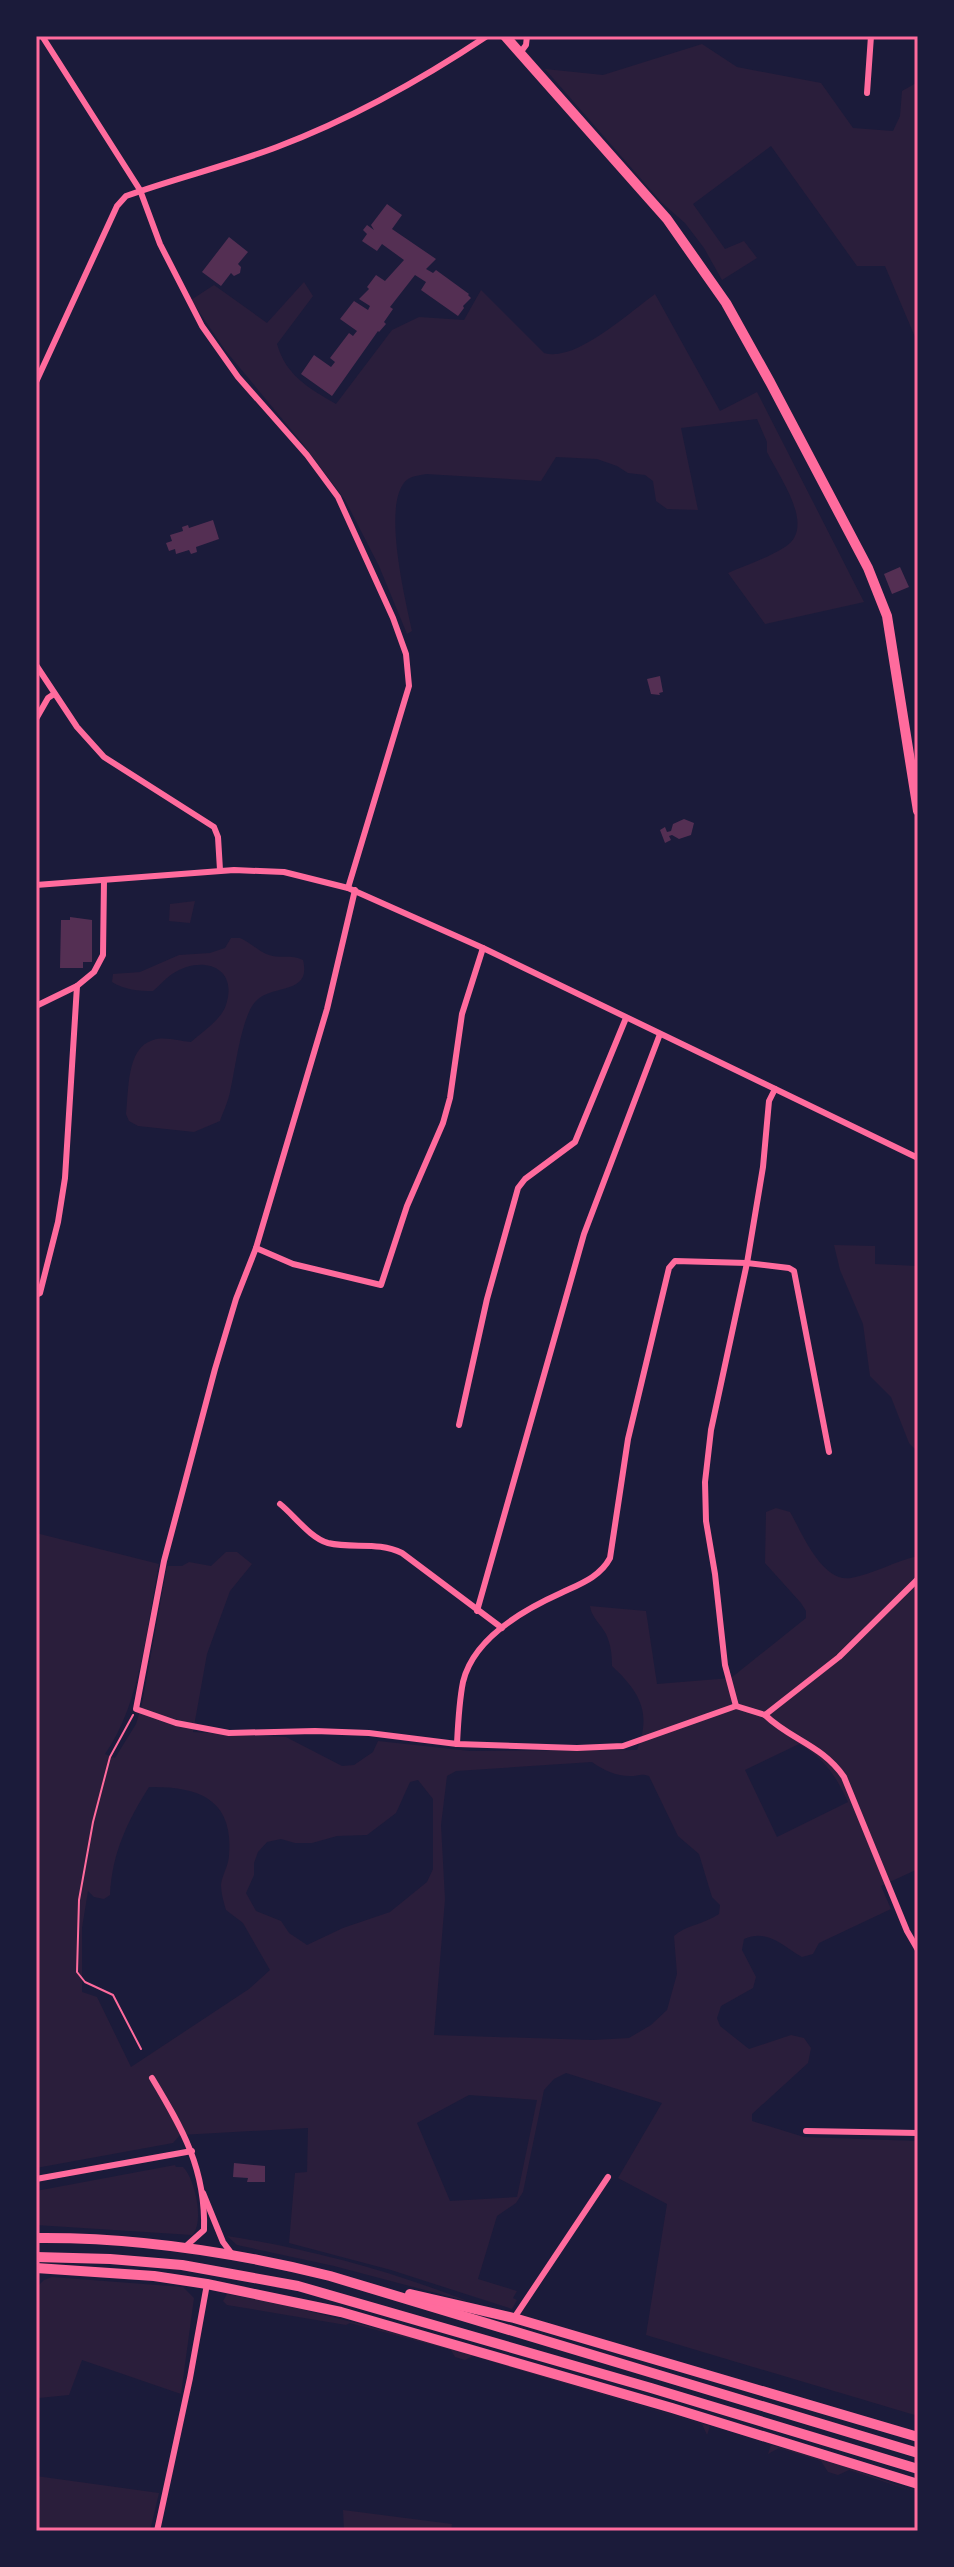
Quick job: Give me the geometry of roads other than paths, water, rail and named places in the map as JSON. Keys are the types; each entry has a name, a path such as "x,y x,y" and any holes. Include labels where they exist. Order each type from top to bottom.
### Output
{"main road":[{"path":"505,36 667,219 732,315 878,593 893,645 913,746 918,811"},
{"path":"36,2238 185,2247 293,2267 369,2287 918,2453"},
{"path":"36,2257 182,2265 298,2286 918,2469"},
{"path":"36,2268 140,2275 207,2284 341,2312 918,2484"},
{"path":"369,2287 429,2297 514,2318 918,2437"}],"street":[{"path":"42,36 140,190 160,244 202,326 238,377 307,455 338,497 380,587 406,654 409,686 352,889 327,1009 256,1248 236,1299 215,1369 164,1561 136,1709 212,1731 369,1733 457,1744 577,1748 623,1746 736,1706 765,1715 779,1729 799,1737 833,1762 844,1777 907,1931 918,1950"},
{"path":"36,382 117,206 126,196 242,159 318,130 395,92 487,36"},
{"path":"520,53 526,45 527,36"},
{"path":"867,93 871,36"},
{"path":"36,665 77,727 104,757 214,827 218,837 220,870"},
{"path":"36,719 48,698 54,694"},
{"path":"36,885 220,870 284,872 352,889 483,948 918,1158"},
{"path":"36,1006 77,986 94,972 103,955 104,880"},
{"path":"256,1248 293,1264 381,1285 407,1206 443,1123 450,1098 462,1014 483,948"},
{"path":"36,1295 40,1293 65,1181 77,986"},
{"path":"459,1425 487,1299 518,1188 525,1179 575,1142 626,1018"},
{"path":"477,1611 584,1234 660,1034"},
{"path":"736,1706 725,1665 706,1521 705,1482 717,1400 747,1263 763,1167 769,1101 775,1089"},
{"path":"457,1744 464,1681 470,1663 502,1628 536,1605 600,1572 610,1558 628,1439 669,1268 675,1261 747,1263 789,1268 796,1275 829,1452"},
{"path":"280,1504 317,1538 329,1543 390,1547 402,1553 502,1628"},
{"path":"765,1715 839,1657 918,1579"},
{"path":"152,2078 192,2151 202,2189 223,2242 233,2255"},
{"path":"806,2131 918,2133"},
{"path":"36,2179 192,2151"},
{"path":"514,2318 608,2177"},
{"path":"185,2247 204,2230 202,2189"},
{"path":"157,2531 207,2284"}]}
